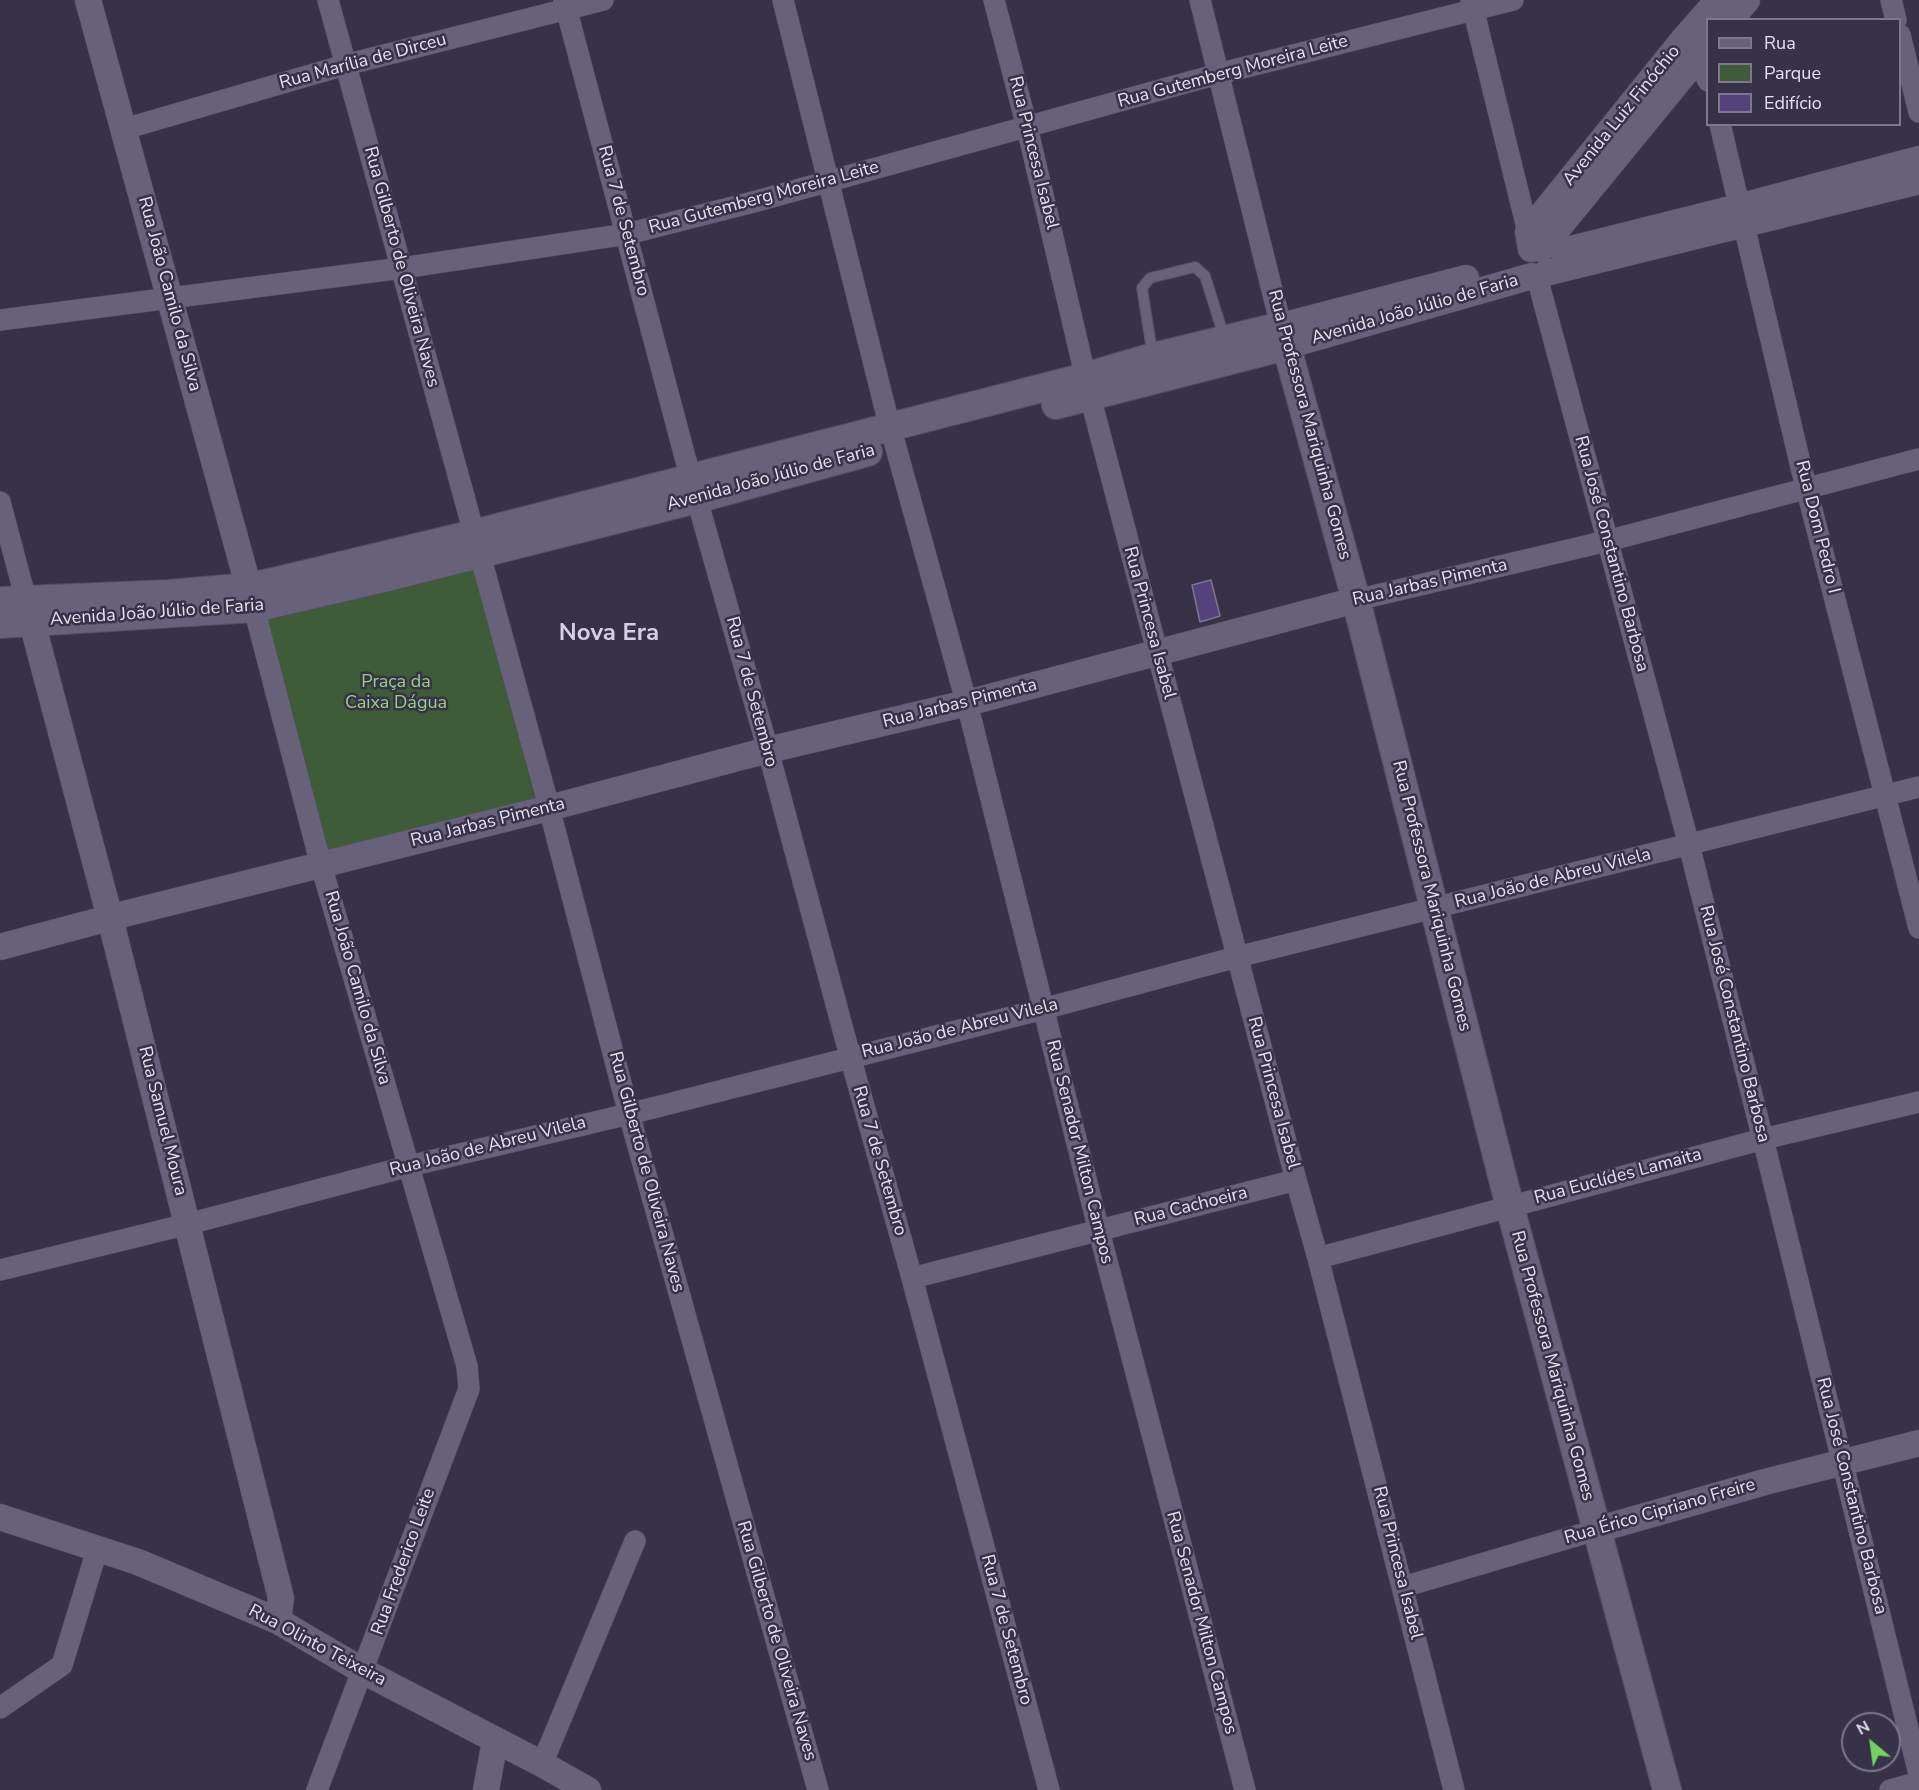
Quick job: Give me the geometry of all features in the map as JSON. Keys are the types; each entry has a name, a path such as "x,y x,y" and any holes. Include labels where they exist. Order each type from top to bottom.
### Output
{"main road":[{"name":"Avenida João Júlio de Faria","path":"1088,387 1153,357 1226,340 1283,336"},
{"name":"Avenida João Júlio de Faria","path":"0,624 19,608 169,604 251,598 694,488 1283,336"},
{"name":"Rua Professora Mariquinha Gomes","path":"1283,336 1356,600 1510,1207 1667,1790"}],"street":[{"name":"Rua João Camilo da Silva","path":"88,0 251,598 321,865 467,1366"},
{"name":"Rua Gilberto de Oliveira Naves","path":"328,0 549,808 629,1114 818,1790"},
{"name":"Rua Marília de Dirceu","path":"124,129 345,64 565,4 603,0"},
{"name":"Rua Senador Milton Campos","path":"783,0 893,436 967,704 1099,1231 1245,1790"},
{"name":"Rua Princesa Isabel","path":"994,0 1028,127 1088,387 1318,1258 1454,1790"},
{"name":"Rua Professora Mariquinha Gomes","path":"1200,0 1283,336"},
{"name":"Rua Gutemberg Moreira Leite","path":"0,320 402,268 627,234 828,182 1472,5 1513,0"},
{"name":"Avenida Luiz Finóchio","path":"1710,18 1718,0"},
{"path":"1732,18 1747,0"},
{"path":"1891,0 1896,18"},
{"name":"Rua 7 de Setembro","path":"565,4 694,488 912,1278 1048,1790"},
{"name":"Rua José Constantino Barbosa","path":"1472,5 1607,541 1689,845 1919,1774"},
{"name":"Avenida Luiz Finóchio","path":"1535,259 1605,152 1696,48 1706,26"},
{"path":"1901,43 1919,112"},
{"path":"1696,48 1706,78"},
{"name":"Rua Dom Pedro I","path":"1719,126 1807,489 1919,928"},
{"name":"Avenida João Júlio de Faria","path":"1740,216 1919,159"},
{"name":"Avenida João Júlio de Faria","path":"1283,336 1535,259 1647,239 1740,216 1919,181"},
{"name":"Rua Jarbas Pimenta","path":"0,947 768,750 967,704 1356,600 1607,541 1919,459"},
{"name":"Rua Samuel Moura","path":"0,502 19,608 110,918 281,1598 278,1621"},
{"name":"Rua João de Abreu Vilela","path":"0,1270 409,1166 629,1114 850,1056 1043,1009 1237,957 1433,910 1919,787"},
{"name":"Rua Euclídes Lamaita","path":"1318,1258 1763,1139 1919,1102"},
{"name":"Rua Cachoeira","path":"912,1278 1296,1180"},
{"name":"Rua Frederico Leite","path":"317,1790 469,1389 467,1366"},
{"name":"Rua Érico Cipriano Freire","path":"1403,1587 1843,1461 1919,1443"},
{"name":"Rua Olinto Teixeira","path":"0,1517 148,1566 278,1621 363,1671 542,1764 583,1789"},
{"path":"542,1764 635,1541"},
{"path":"0,1708 62,1665 97,1550"},
{"path":"486,1790 495,1741"},
{"path":"1890,1790 1919,1782"}],"lane":[{"path":"1153,357 1142,288 1150,278 1195,267 1205,276 1226,340"}],"green space":[{"name":"Praça da Caixa Dágua","path":"475,560 537,807 327,856 262,611"}],"building":[{"path":"1211,580 1220,616 1200,622 1192,585"}],"district":[{"name":"Nova Era","path":"609,634"}]}
